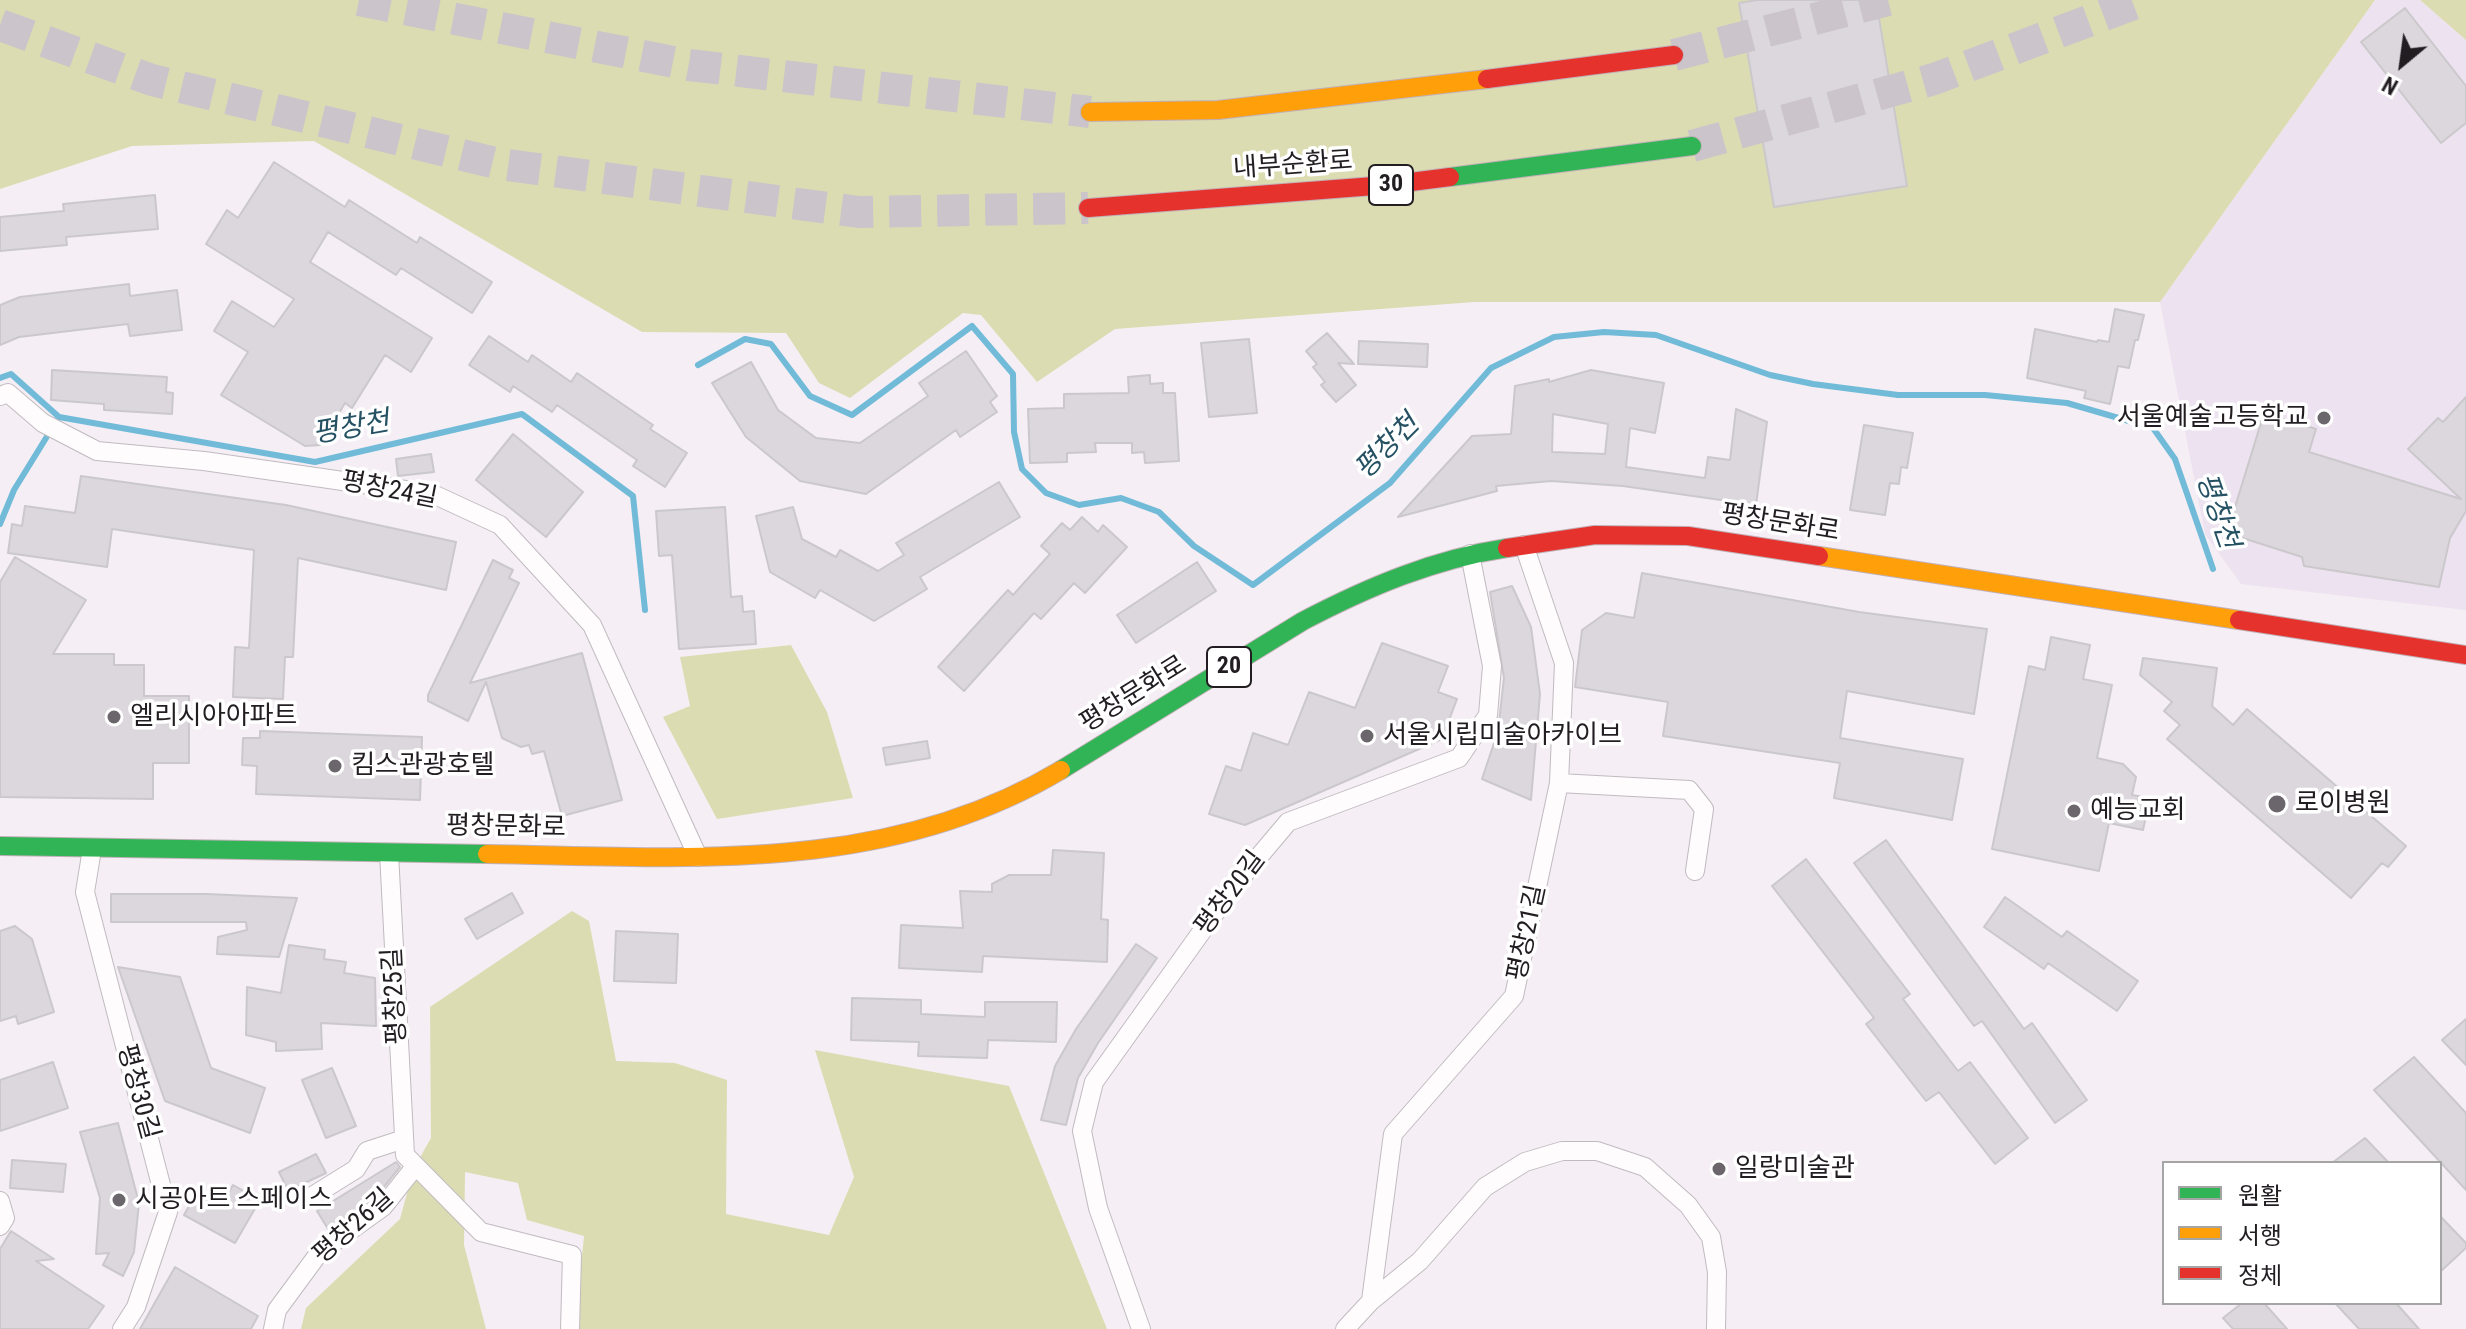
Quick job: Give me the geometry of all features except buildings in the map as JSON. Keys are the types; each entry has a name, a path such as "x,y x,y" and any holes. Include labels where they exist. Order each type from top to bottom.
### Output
{"main road":[{"path":"1090,112 1218,110 1674,55"},
{"name":"내부순환로","path":"1088,208 1387,185 1692,146"},
{"name":"평창문화로","path":"0,846 698,857 831,851 904,835 982,811 1066,767 1337,603 1420,568 1470,554 1595,535 1688,536 2466,655"}],"street":[{"name":"평창24길","path":"0,396 8,393 43,423 97,451 204,461 433,494 500,525 592,625 698,857"},
{"name":"평창21길","path":"1371,1301 1393,1134 1514,996 1559,783 1564,663 1524,545"},
{"name":"평창20길","path":"1141,1329 1098,1208 1082,1131 1094,1082 1235,885 1288,822 1459,758 1488,715 1492,666 1470,554"},
{"path":"1559,783 1689,790 1704,809 1695,871"},
{"name":"평창30길","path":"92,849 85,892 168,1212 136,1307 122,1329"},
{"name":"평창25길","path":"389,853 405,1155 414,1168 481,1232 572,1255 570,1329"},
{"path":"311,1197 356,1169 367,1151 404,1139"},
{"path":"1345,1329 1371,1301 1420,1261 1485,1187 1525,1162 1562,1151 1597,1151 1645,1167 1688,1205 1711,1237 1717,1272 1716,1329"},
{"name":"평창26길","path":"273,1329 277,1310 319,1253 383,1207 414,1168"}],"shaded area":[{"name":"서울예술고등학교","path":"2375,0 2420,0 2466,40 2466,610 2241,584 2205,534 2160,302"}],"green space":[{"path":"0,0 2375,0 2160,302 1474,302 1115,329 1037,382 981,315 963,313 850,398 819,383 786,333 642,332 314,141 132,146 0,189"},
{"path":"2420,0 2466,0 2466,40"},
{"path":"791,645 827,712 853,798 717,819 663,717 690,706 680,657"},
{"path":"572,911 589,921 616,1061 675,1063 727,1080 726,1214 829,1235 854,1177 815,1050 1009,1086 1107,1329 575,1329 584,1236 527,1220 518,1183 465,1172 464,1245 486,1329 301,1329 306,1308 400,1219 414,1168 431,1138 430,1007"}],"waterway":[{"name":"평창천","path":"698,365 745,339 771,344 810,396 852,415 972,326 1013,374 1014,432 1022,469 1046,493 1079,505 1121,498 1159,512 1194,546 1253,585 1390,483 1491,368 1554,337 1604,332 1656,335 1770,375 1813,384 1898,395 1985,395 2067,403 2153,428 2175,459 2213,569"},
{"path":"0,378 11,374 59,417"},
{"name":"평창천","path":"0,524 14,490 59,417 315,462 522,414 633,496 645,610"}],"tunnel":[{"path":"359,0 689,65 1090,112"},
{"path":"1674,55 1888,0"},
{"path":"1692,146 1934,79 2144,0"},
{"path":"0,25 152,80 500,164 859,212 1088,208"}],"traffic: fast":[{"path":"1450,177 1692,146"},
{"path":"1061,770 1327,609 1428,567 1507,548"},
{"path":"0,846 487,854"}],"traffic: slow":[{"path":"1090,112 1218,110 1487,79"},
{"path":"1819,556 2239,620"},
{"path":"487,854 709,857 782,853 854,844 924,828 994,804 1061,770"}],"traffic: jam":[{"path":"1487,79 1674,55"},
{"path":"1088,208 1387,185 1450,177"},
{"path":"1507,548 1595,535 1688,536 1819,556"},
{"path":"2239,620 2466,655"}],"place":[{"name":"서울예술고등학교","path":"2324,418"},
{"name":"엘리시아아파트","path":"114,717"},
{"name":"서울시립미술아카이브","path":"1367,736"},
{"name":"킴스관광호텔","path":"335,766"},
{"name":"로이병원","path":"2277,804"},
{"name":"예능교회","path":"2074,811"},
{"name":"일랑미술관","path":"1719,1169"},
{"name":"시공아트 스페이스","path":"119,1200"}]}
